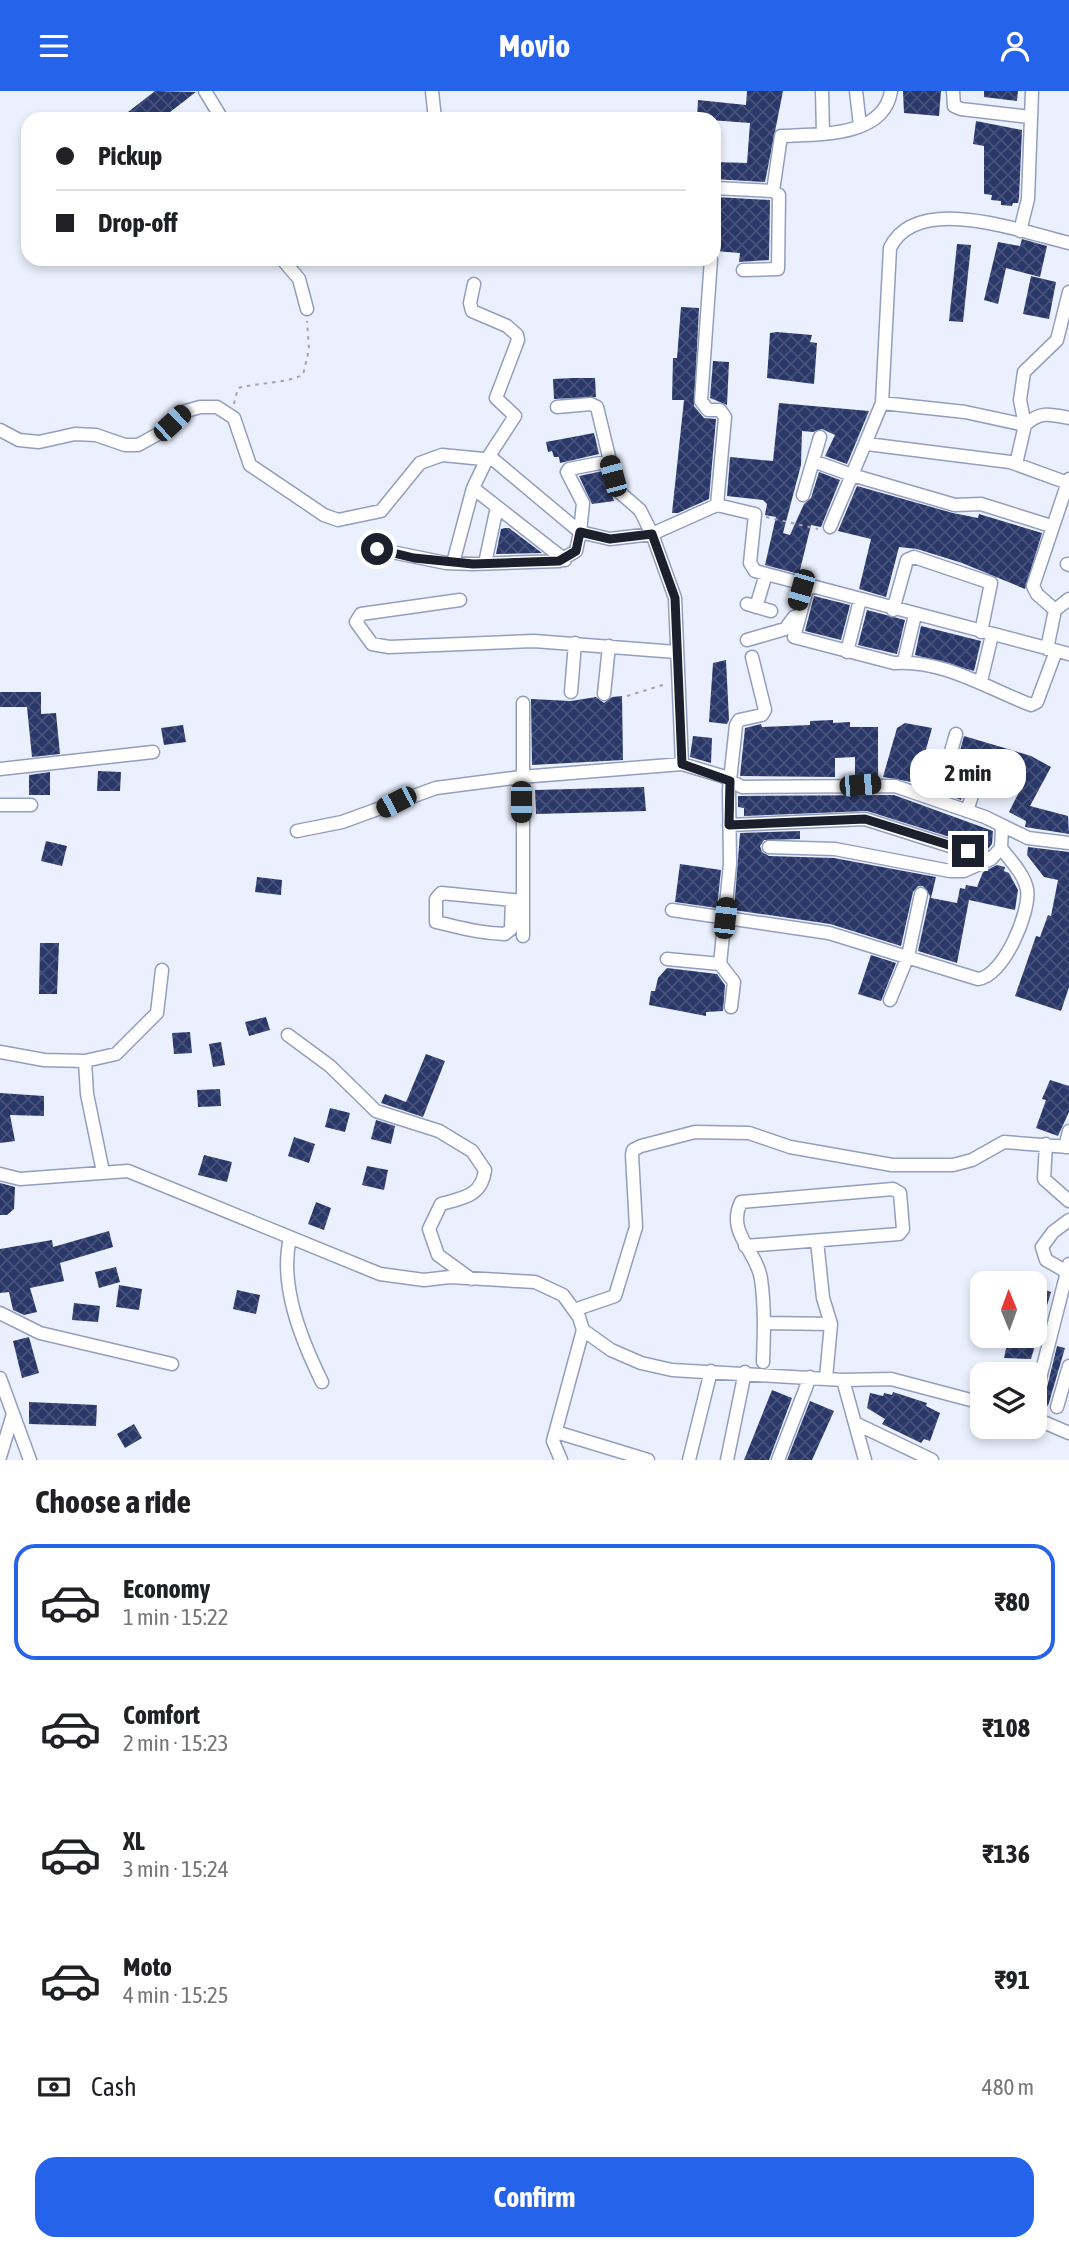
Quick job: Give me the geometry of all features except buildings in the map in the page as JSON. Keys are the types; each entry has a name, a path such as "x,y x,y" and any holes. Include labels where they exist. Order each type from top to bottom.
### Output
{"street":[{"path":"205,91 218,112"},
{"path":"432,91 434,112"},
{"path":"822,91 822,133"},
{"path":"856,91 860,125"},
{"path":"773,191 779,139 845,132 886,107 891,91"},
{"path":"953,91 954,106 961,109 1030,117"},
{"path":"1020,231 1028,199 1032,91"},
{"path":"721,188 773,191 780,199 778,268 743,270"},
{"path":"830,527 882,403 890,249 896,236 909,225 944,218 1020,231 1069,243"},
{"path":"288,266 299,279 307,309"},
{"path":"711,266 701,401 708,410 720,410 726,417 717,505"},
{"path":"453,563 473,488 487,459 514,420 513,412 496,398 518,340 514,330 472,311 470,303 474,284"},
{"path":"1016,464 1025,425 1020,400 1024,372 1057,340 1069,292"},
{"path":"882,403 965,412 1025,425 1042,414 1051,413 1069,418"},
{"path":"557,407 591,404 597,407 617,491 640,510 652,534 675,598 682,764"},
{"path":"0,430 19,440 39,442 75,434 96,435 125,445 138,445 160,433 183,412 200,407 217,407 234,418 250,465 324,515 338,520 381,511 420,463 442,455 487,459 501,465 580,532 610,539 652,534 717,505 754,514 750,563 755,571 893,610 1069,654"},
{"path":"803,495 820,437"},
{"path":"867,444 1016,464 1068,481 1033,586 1037,594 1055,610"},
{"path":"377,549 453,563 565,560 576,551 583,503 567,471 610,461"},
{"path":"813,461 955,505 981,504 1051,526"},
{"path":"473,488 565,560"},
{"path":"485,563 497,507"},
{"path":"893,610 907,560 914,557 991,583 981,681"},
{"path":"766,574 752,605 771,611"},
{"path":"747,640 790,627 805,585"},
{"path":"805,585 793,636 847,652 894,663 904,661 981,681 1033,705 1052,650 1055,610 1069,599"},
{"path":"460,600 361,614 356,622 372,644 389,647 534,641 676,652"},
{"path":"847,652 860,600"},
{"path":"904,661 915,615"},
{"path":"571,692 575,643"},
{"path":"604,694 609,646"},
{"path":"731,1007 734,982 720,964 730,864 730,781 737,722 762,715 765,710 752,657"},
{"path":"517,901 441,893 436,896 435,918 436,922 451,924 466,932 505,934 511,929 517,901 523,703"},
{"path":"937,800 956,734"},
{"path":"0,769 153,753"},
{"path":"297,831 342,823 436,788 521,777 682,764 742,787 878,783 937,800 1028,838 1069,843"},
{"path":"967,811 979,774"},
{"path":"0,805 31,805"},
{"path":"729,825 865,819 991,859"},
{"path":"769,847 835,849 950,871 964,871 991,859 1001,848 1002,827"},
{"path":"672,910 829,933 978,979 986,979 998,969 1019,929 1028,897 1023,877 1001,848"},
{"path":"890,1000 908,956 921,894"},
{"path":"517,901 523,936"},
{"path":"667,959 720,964"},
{"path":"0,1052 44,1060 85,1061 116,1054 158,1013 162,970"},
{"path":"288,1035 330,1066 376,1111 439,1131 472,1151 485,1170 484,1181 471,1196 441,1204 429,1229 438,1255 471,1280"},
{"path":"85,1061 87,1094 103,1172"},
{"path":"574,1310 615,1296 636,1227 632,1155 633,1150 641,1146 695,1132 749,1133 790,1147 892,1165 940,1165 972,1160 1004,1142 1067,1147 1069,1131"},
{"path":"1046,1144 1044,1179 1069,1201"},
{"path":"0,1174 20,1179 128,1171 380,1274 424,1280 450,1277 535,1282 563,1295 574,1310 583,1330 611,1350 641,1363 672,1370 745,1372 843,1380 891,1379 911,1382 970,1399"},
{"path":"745,1246 899,1234 903,1229 900,1193 893,1189 741,1202 737,1227 745,1246 760,1275 765,1323 763,1362"},
{"path":"1045,1362 1068,1276 1046,1260 1042,1247 1053,1232 1069,1220"},
{"path":"290,1238 285,1268 308,1352 322,1382"},
{"path":"817,1241 823,1298 831,1324 826,1378"},
{"path":"0,1313 40,1333 172,1364"},
{"path":"765,1323 831,1324"},
{"path":"561,1460 554,1448 556,1432 583,1330"},
{"path":"1046,1357 1069,1366 1056,1407"},
{"path":"689,1460 711,1371"},
{"path":"727,1460 745,1372"},
{"path":"778,1460 810,1377"},
{"path":"0,1378 30,1460"},
{"path":"843,1380 865,1460"},
{"path":"0,1457 13,1413"},
{"path":"857,1424 932,1460"},
{"path":"1047,1424 1069,1433"},
{"path":"556,1432 648,1460"}],"path":[{"path":"234,418 238,388 257,383 286,382 303,375 309,349 307,309"},
{"path":"754,514 813,529 830,527"},
{"path":"627,696 678,681"}],"route":[{"path":"377,549 446,563 559,561 565,560 576,551 580,532 610,539 652,534 675,598 682,764 730,781 729,825 865,819 968,851"}]}
